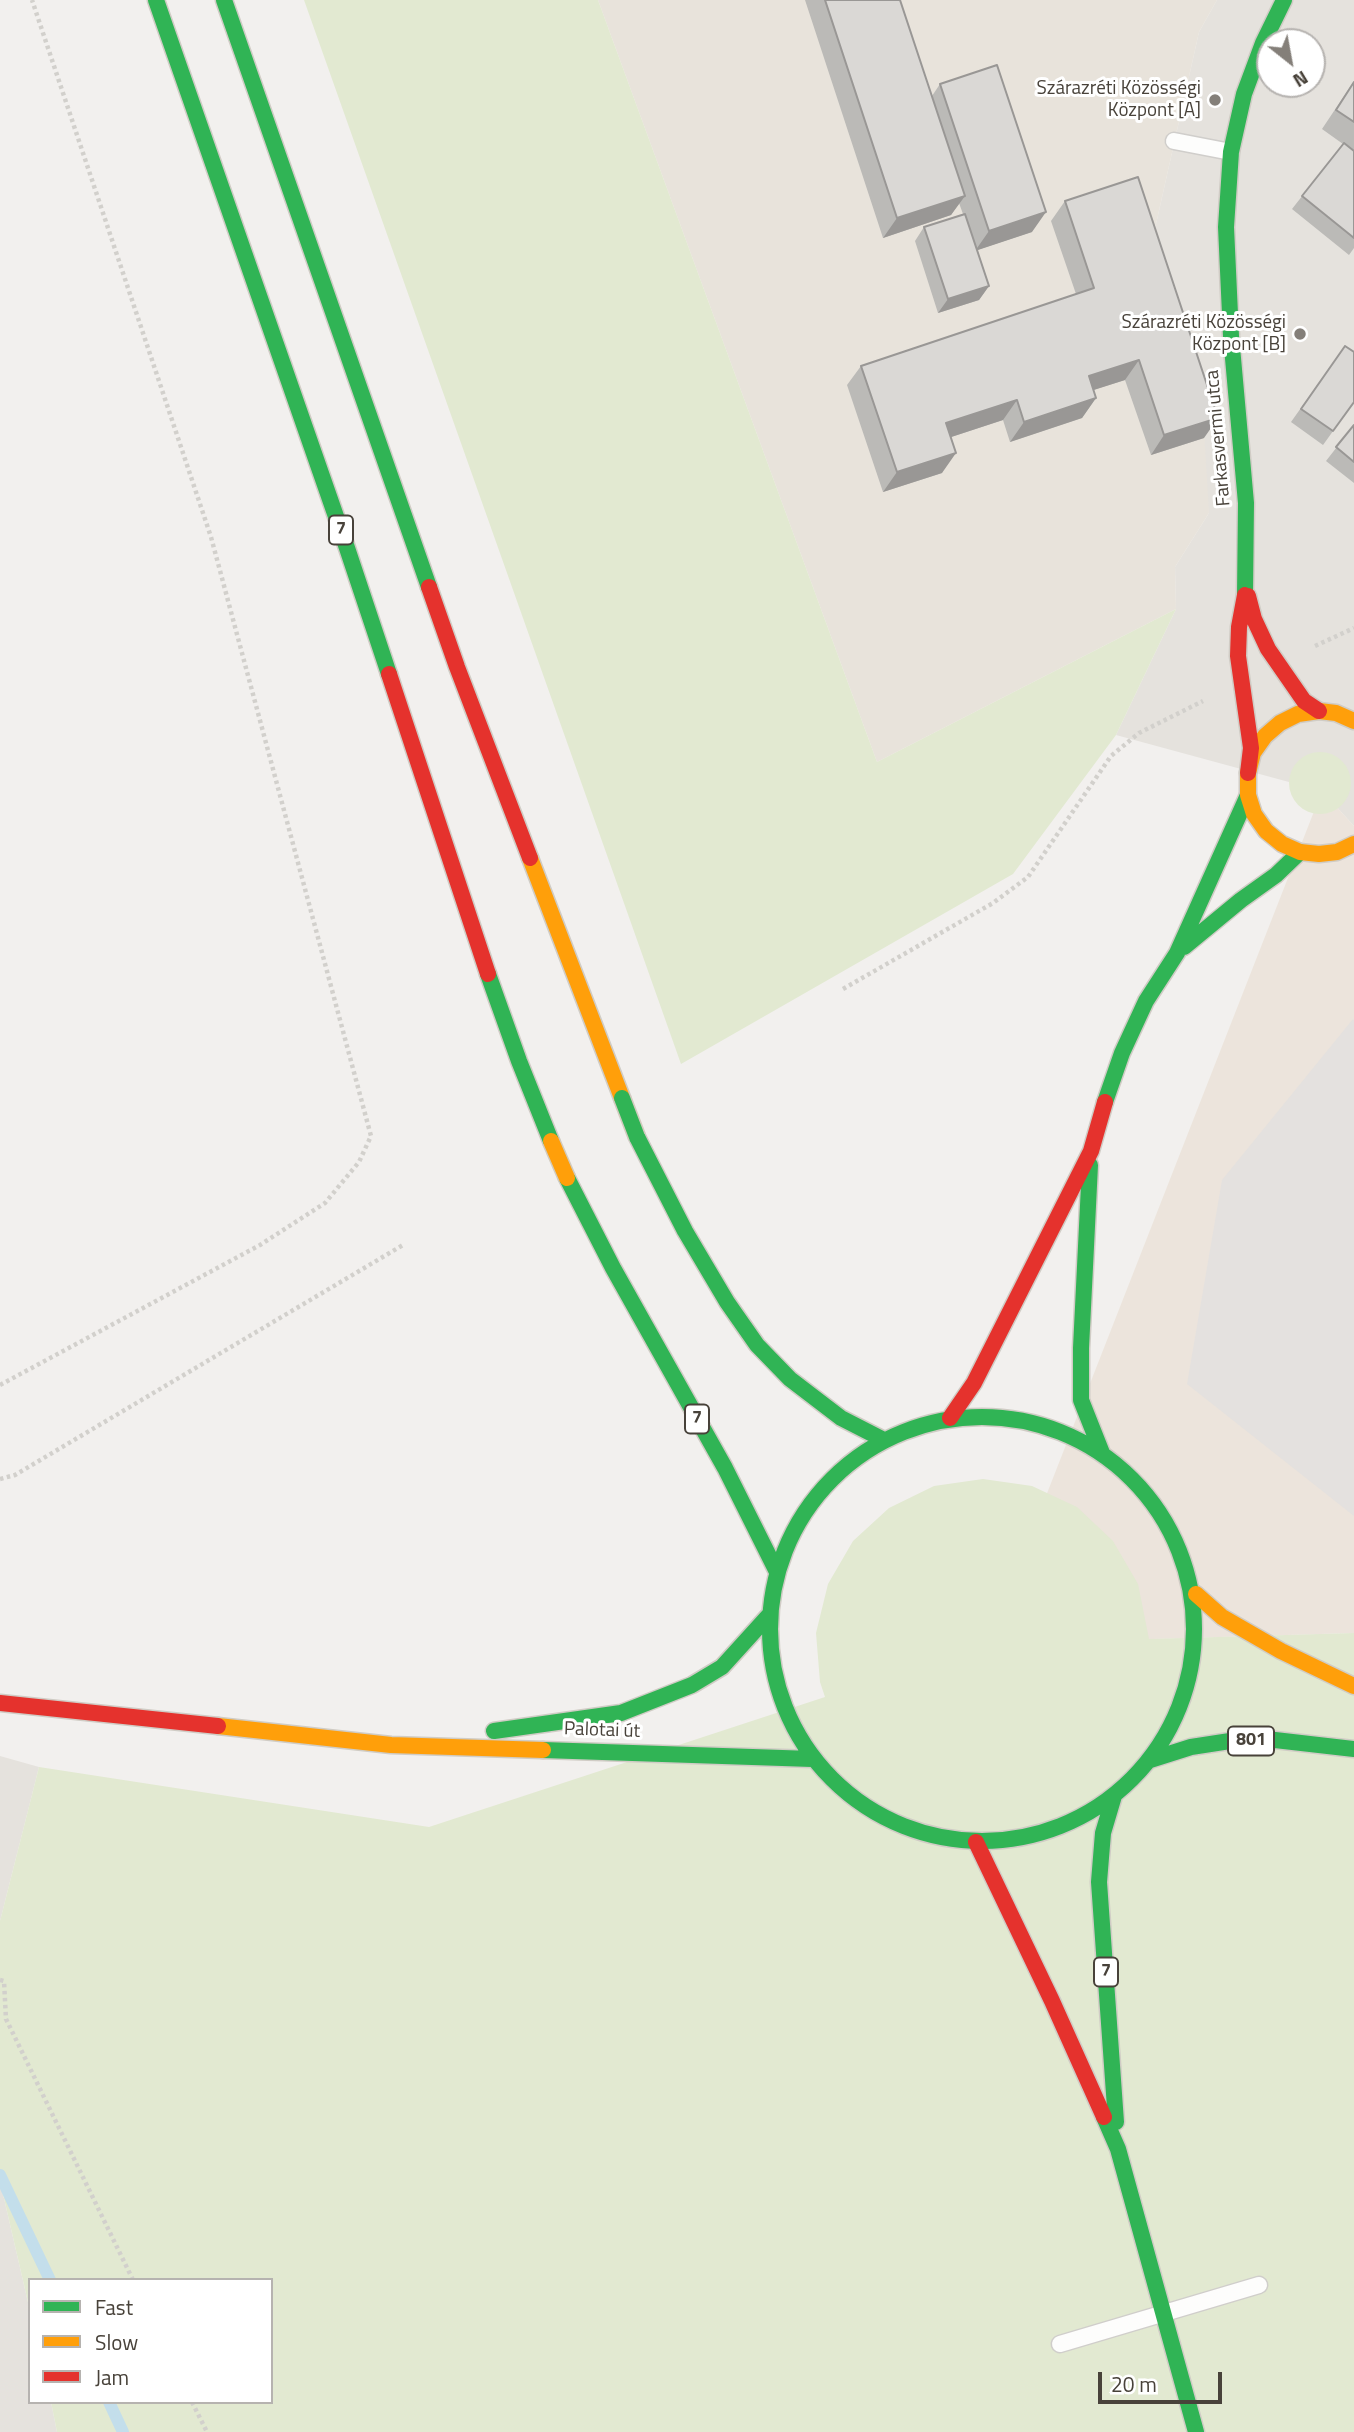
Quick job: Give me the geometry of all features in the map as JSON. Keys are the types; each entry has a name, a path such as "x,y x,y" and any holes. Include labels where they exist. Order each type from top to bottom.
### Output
{"main road":[{"name":"7","path":"156,0 347,548 477,943 519,1061 567,1178 620,1280 725,1468 777,1572"},
{"path":"224,0 457,667 638,1137 685,1231 727,1302 757,1345 790,1379 841,1418 884,1440"},
{"name":"Farkasvermi utca","path":"1248,794 1251,748 1238,656 1239,627 1246,588 1246,503 1231,336 1226,227 1231,152 1244,94 1263,43 1284,0"},
{"name":"Farkasvermi utca","path":"1246,588 1268,649 1304,701 1318,711"},
{"path":"1248,773 1253,753 1265,736 1280,723 1298,714 1318,711 1336,713 1354,721"},
{"path":"1248,794 1254,814 1266,831 1282,844 1300,852 1319,854 1337,852 1354,844"},
{"path":"950,1418 974,1383 1091,1151 1122,1053 1146,1001 1177,953 1248,794"},
{"path":"1177,953 1276,875 1300,852"},
{"path":"1091,1151 1081,1400 1102,1453"},
{"name":"7","path":"950,1418 1023,1419 1065,1433 1102,1453 1129,1474 1153,1503 1176,1542 1196,1594 1195,1652 1190,1677 1176,1718 1150,1760 1114,1796 1080,1819 1048,1832 1020,1838 976,1842 934,1836 888,1821 853,1798 813,1759 791,1724 778,1688 769,1636 771,1597 777,1572 802,1515 824,1485 849,1463 884,1440 921,1425 950,1418"},
{"path":"1196,1594 1222,1617 1282,1651 1354,1686"},
{"name":"Palotai út","path":"391,1745 621,1713 692,1685 722,1667 770,1614"},
{"name":"Palotai út","path":"0,1703 391,1745 813,1759"},
{"name":"801","path":"1150,1760 1191,1747 1230,1741 1275,1740 1354,1749"},
{"name":"7","path":"1114,1796 1102,1833 1099,1882 1118,2149"},
{"name":"7","path":"976,1842 1052,2001 1118,2149 1196,2432"}],"lane":[{"path":"1174,141 1231,152"},
{"path":"1060,2344 1259,2285"}],"path":[{"path":"0,1385 260,1245 325,1203 359,1162 371,1136 211,537 32,0"},
{"path":"842,989 993,903 1028,877 1111,756 1139,733 1207,698"},
{"path":"0,1479 15,1475 403,1245"},
{"path":"0,1980 4,1981 6,2019 132,2278"},
{"path":"193,2404 206,2432"}],"shaded area":[{"path":"598,0 1217,0 1199,32 1154,233 1204,429 1209,513 1175,567 1176,609 877,762"},
{"path":"1217,0 1354,0 1354,826 1322,791 1116,735 1176,609 1175,567 1209,513 1154,233 1199,32"},
{"path":"1322,791 1354,826 1354,1633 988,1644"},
{"path":"1353,1019 1354,1516 1187,1384 1222,1180"},
{"path":"0,1756 39,1767 0,1921"},
{"path":"0,2181 28,2302 28,2404 51,2404 57,2432 0,2432"}],"green space":[{"path":"304,0 598,0 877,762 1176,609 1116,735 1013,874 681,1064"},
{"path":"1320,752 1342,761 1351,783 1342,805 1320,814 1298,805 1289,783 1298,761"},
{"path":"983,1479 1032,1486 1077,1507 1113,1541 1138,1584 1149,1639 1354,1633 1354,2432 57,2432 51,2404 273,2404 273,2278 28,2278 28,2302 0,2181 0,1921 39,1767 429,1827 825,1697 820,1682 816,1633 828,1584 853,1541 889,1508 934,1486"}],"building":[{"path":"825,0 900,0 965,196 897,218"},
{"path":"997,65 1046,212 989,231 940,84"},
{"path":"1354,82 1354,122 1336,110"},
{"path":"1344,143 1354,151 1354,238 1302,196"},
{"path":"1138,177 1218,418 1164,435 1139,360 1089,376 1096,398 1024,422 1017,400 946,423 956,453 897,472 861,366 1094,288 1065,201"},
{"path":"965,214 989,286 948,299 924,227"},
{"path":"1345,346 1354,352 1354,402 1333,431 1301,409"},
{"path":"1354,425 1354,462 1336,447"}],"waterway":[{"path":"0,2175 49,2278"},
{"path":"110,2404 123,2432"}],"traffic: fast":[{"path":"156,0 389,674"},
{"path":"224,0 429,587"},
{"path":"1245,595 1246,503 1231,336 1226,227 1231,152 1244,94 1263,43 1284,0"},
{"path":"1105,1102 1122,1053 1146,1001 1177,953 1248,795"},
{"path":"1184,947 1276,875 1300,852"},
{"path":"488,974 551,1141"},
{"path":"622,1098 637,1137"},
{"path":"637,1137 685,1231 727,1302 757,1345 790,1379 841,1418 884,1440"},
{"path":"1090,1165 1081,1400 1102,1453"},
{"path":"567,1178 613,1268 725,1468 777,1572"},
{"path":"982,1417 1023,1421 1063,1433 1100,1452 1132,1479 1159,1511 1178,1548 1190,1588 1194,1629 1190,1670 1178,1710 1159,1747 1132,1779 1100,1806 1063,1825 1023,1837 982,1841 941,1837 901,1825 864,1806 832,1779 805,1747 786,1710 774,1670 770,1629 774,1588 786,1548 805,1511 832,1479 864,1452 901,1433 941,1421 982,1417"},
{"path":"494,1731 621,1713 692,1685 722,1667 770,1614"},
{"path":"1150,1760 1191,1747 1230,1741 1275,1740 1354,1749"},
{"path":"543,1750 812,1759"},
{"path":"1114,1796 1103,1833 1099,1882 1116,2122"},
{"path":"1104,2117 1118,2149 1196,2432"}],"traffic: slow":[{"path":"1354,721 1336,713 1319,711 1298,714 1280,723 1265,736 1253,753 1248,773 1248,795 1254,814 1266,831 1282,844 1300,852 1319,854 1337,852 1354,844"},
{"path":"530,858 622,1098"},
{"path":"551,1141 567,1178"},
{"path":"1196,1594 1222,1617 1281,1651 1354,1686"},
{"path":"218,1726 391,1745 543,1750"}],"traffic: jam":[{"path":"429,587 530,858"},
{"path":"1245,595 1239,627 1238,656 1251,748 1248,773"},
{"path":"1248,596 1254,619 1268,649 1304,701 1319,711"},
{"path":"389,674 488,974"},
{"path":"950,1418 974,1383 1091,1151 1105,1102"},
{"path":"0,1703 218,1726"},
{"path":"976,1842 1104,2117"}],"place":[{"name":"Szárazréti Közösségi Központ [A]","path":"1215,100"},
{"name":"Szárazréti Közösségi Központ [B]","path":"1300,334"}]}
